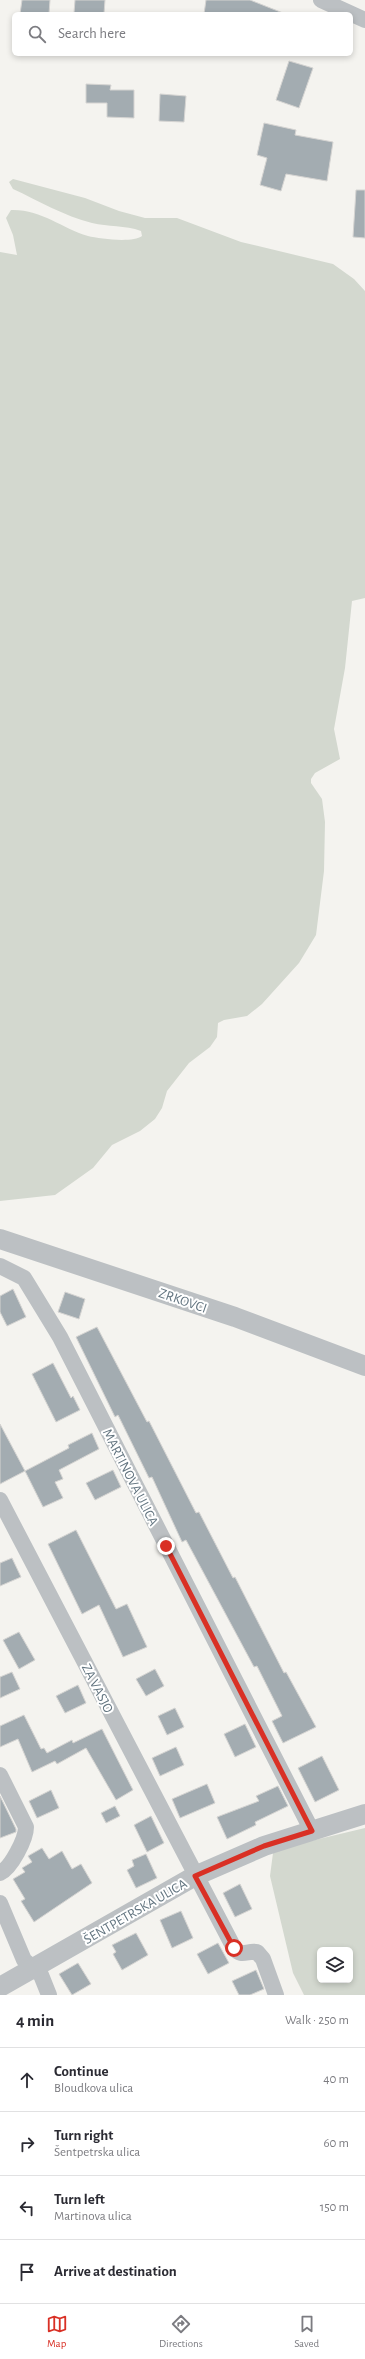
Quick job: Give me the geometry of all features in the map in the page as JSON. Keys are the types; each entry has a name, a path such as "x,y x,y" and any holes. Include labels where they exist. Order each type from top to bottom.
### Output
{"street":[{"path":"320,0 347,12"},
{"path":"353,15 365,20"},
{"name":"ZRKOVCI","path":"0,1239 223,1313 365,1366"},
{"name":"MARTINOVA ULICA","path":"0,1266 24,1278 60,1337 312,1831"},
{"name":"ZA VASJO","path":"0,1500 195,1876 234,1948 238,1953 242,1954 252,1951 257,1952 276,1995"},
{"path":"0,1775 26,1827 26,1833 14,1857 4,1872 0,1873"},
{"name":"ŠENTPETRSKA ULICA","path":"0,1988 195,1876 264,1846 365,1814"},
{"path":"0,1903 24,1960 40,1975 49,1995"}],"shaded area":[{"path":"13,179 85,198 119,211 145,218 177,218 241,242 333,264 354,279 365,291 365,598 352,601 345,668 334,729 340,759 315,773 311,779 311,783 322,799 325,822 324,871 316,935 299,963 262,1004 247,1016 224,1020 218,1023 217,1037 210,1047 189,1063 167,1091 162,1108 155,1119 140,1131 112,1145 93,1168 55,1195 0,1201 0,252 17,255 13,235 6,218 11,210 32,213 78,233 93,237 124,240 142,236 141,231 135,229 92,223 62,212 13,189 9,182"},
{"path":"365,1828 365,1995 304,1995 293,1973 270,1876 273,1853 298,1844"}],"building":[{"path":"22,0 50,0 49,12 20,12"},
{"path":"75,0 105,0 104,12 74,12"},
{"path":"206,0 250,0 280,12 204,12"},
{"path":"289,61 313,68 299,108 276,100"},
{"path":"86,84 111,85 110,90 134,90 134,118 107,117 107,103 86,103"},
{"path":"160,94 186,96 184,122 159,121"},
{"path":"264,123 296,130 295,135 333,142 327,181 286,174 281,191 260,185 267,158 257,155"},
{"path":"356,190 365,190 365,238 353,237"},
{"path":"13,1289 26,1317 7,1326 0,1312 0,1296"},
{"path":"65,1292 85,1299 79,1319 58,1312"},
{"path":"97,1327 147,1422 149,1421 196,1513 199,1512 233,1578 235,1577 284,1673 286,1672 316,1727 283,1743 272,1721 282,1716 257,1666 254,1667 186,1540 182,1542 152,1477 149,1478 118,1415 115,1417 76,1337"},
{"path":"53,1363 71,1398 73,1396 80,1410 56,1422 32,1374"},
{"path":"0,1424 25,1471 0,1484"},
{"path":"92,1433 99,1449 59,1470 63,1479 55,1482 63,1498 43,1507 25,1471 69,1448 68,1445"},
{"path":"113,1470 121,1487 95,1500 86,1483"},
{"path":"76,1530 116,1609 127,1604 147,1647 123,1657 99,1605 82,1614 48,1544"},
{"path":"12,1558 21,1577 0,1586 0,1563"},
{"path":"19,1632 35,1660 19,1669 3,1640"},
{"path":"155,1669 164,1686 146,1696 136,1679"},
{"path":"12,1672 20,1689 0,1698 0,1677"},
{"path":"78,1685 86,1703 65,1713 56,1696"},
{"path":"175,1708 184,1727 167,1735 158,1716"},
{"path":"24,1715 41,1749 44,1748 47,1753 72,1740 73,1743 102,1729 133,1790 116,1800 86,1748 57,1764 55,1761 32,1772 18,1739 0,1747 0,1726"},
{"path":"245,1724 256,1747 235,1757 224,1734"},
{"path":"176,1747 184,1765 160,1776 152,1758"},
{"path":"322,1756 339,1790 315,1802 298,1768"},
{"path":"207,1784 215,1803 180,1818 172,1799"},
{"path":"278,1786 288,1806 255,1822 256,1825 227,1839 217,1817 259,1801 256,1796"},
{"path":"51,1790 59,1808 37,1818 29,1801"},
{"path":"0,1796 16,1829 16,1832 0,1838"},
{"path":"115,1806 120,1816 106,1823 101,1813"},
{"path":"151,1816 164,1843 147,1852 134,1825"},
{"path":"42,1848 49,1859 62,1851 72,1869 81,1864 92,1883 34,1922 21,1901 25,1899 13,1879 25,1872 22,1868 32,1862 28,1856"},
{"path":"146,1854 157,1878 136,1888 127,1870 134,1866 132,1860"},
{"path":"240,1884 252,1909 235,1917 223,1893"},
{"path":"181,1911 193,1938 172,1948 160,1920"},
{"path":"136,1933 148,1955 122,1970 113,1954 116,1952 112,1945"},
{"path":"218,1943 229,1963 208,1974 197,1954"},
{"path":"78,1963 91,1984 72,1995 59,1974"},
{"path":"256,1970 264,1989 250,1995 239,1995 232,1981"}],"route":[{"path":"166,1546 312,1831 264,1846 195,1876 234,1948"}]}
